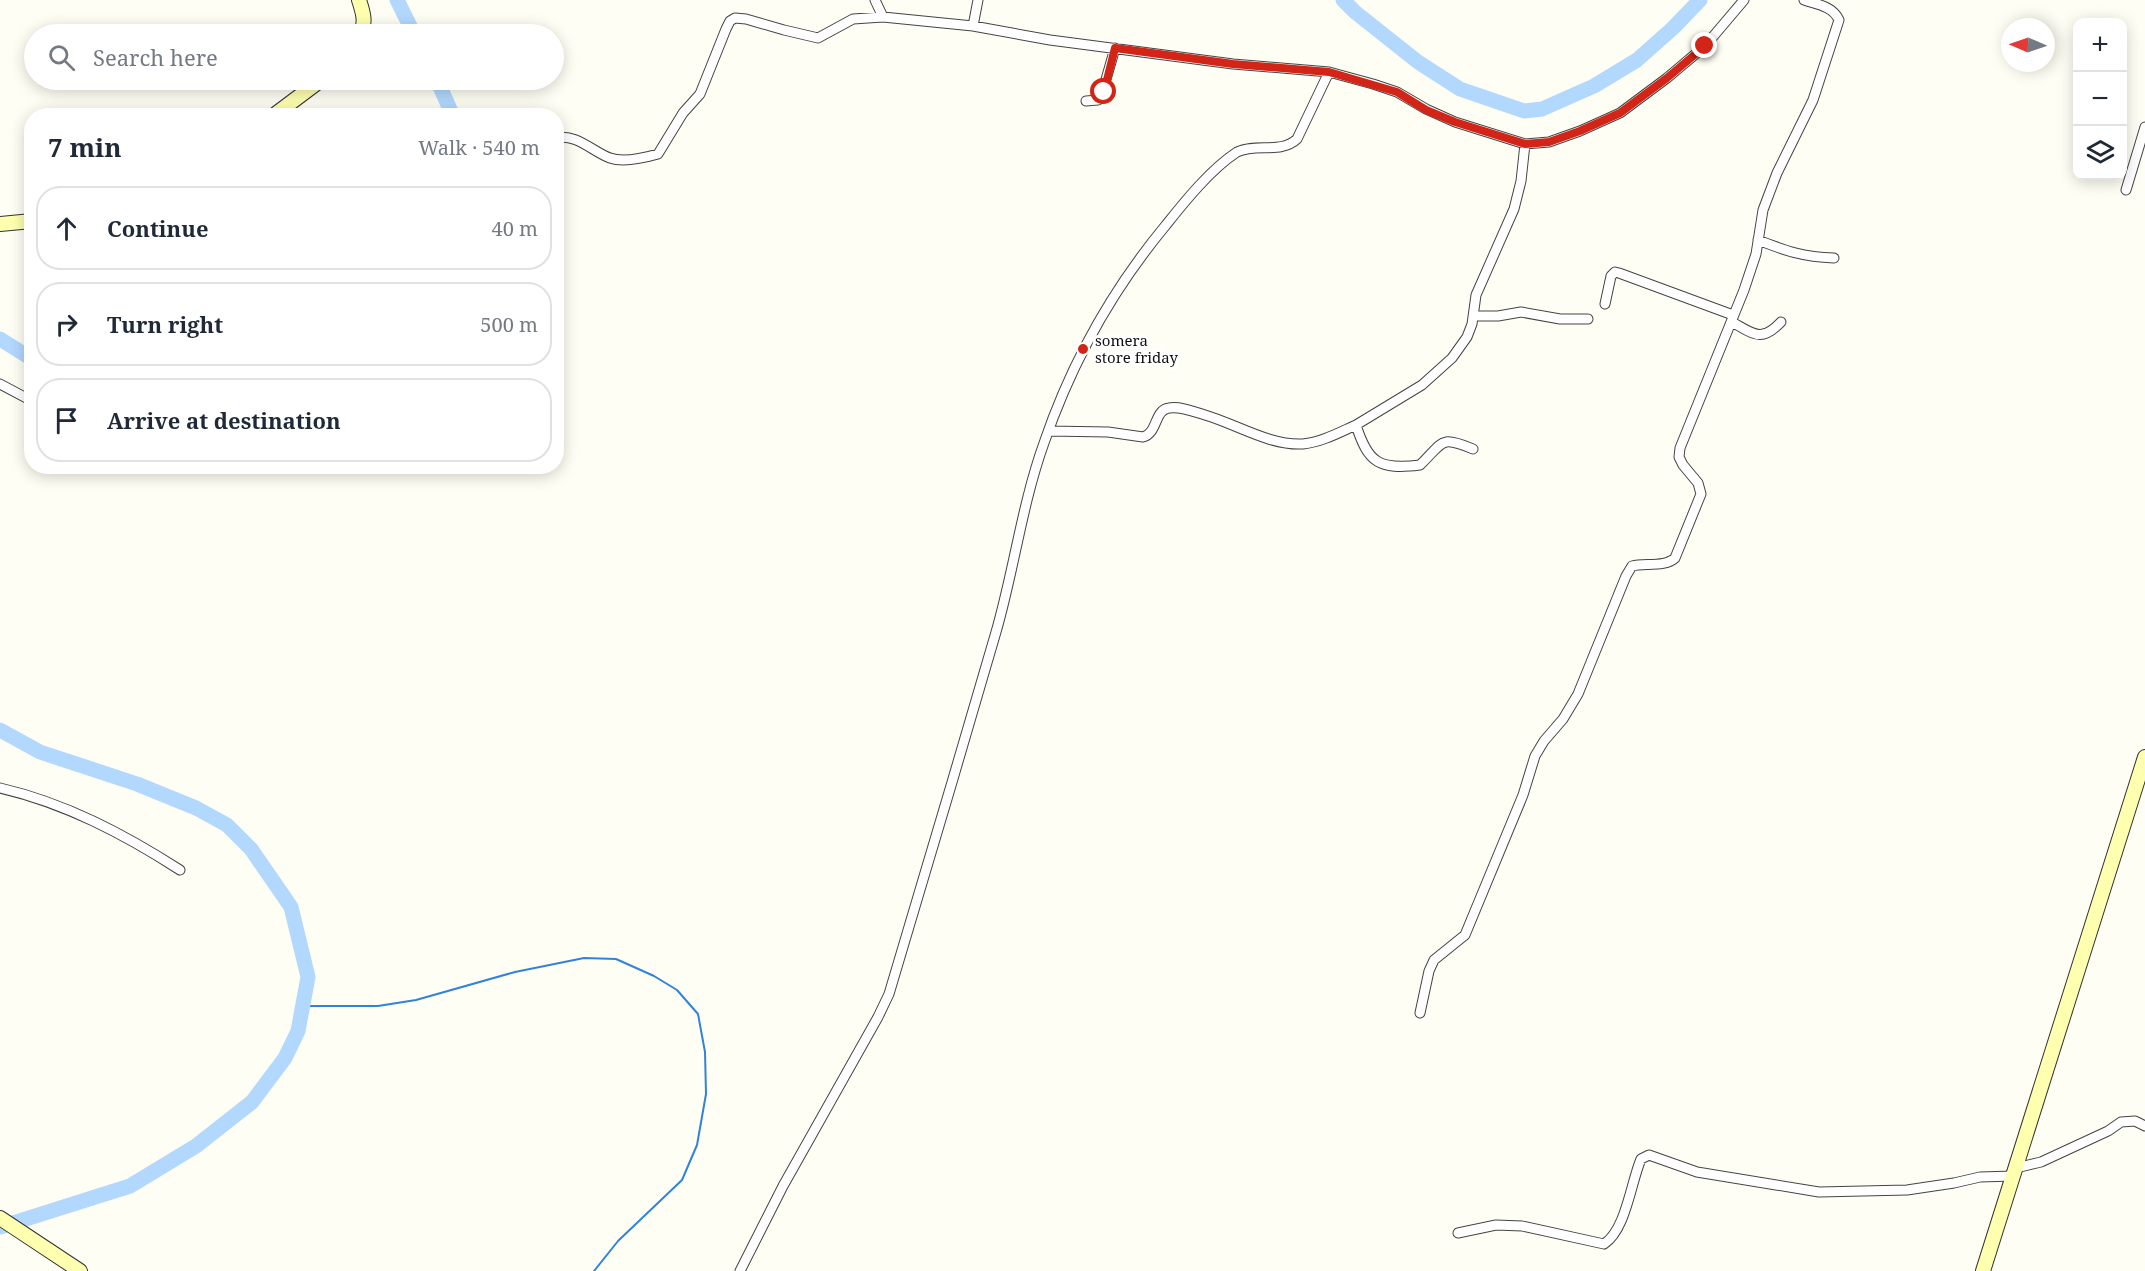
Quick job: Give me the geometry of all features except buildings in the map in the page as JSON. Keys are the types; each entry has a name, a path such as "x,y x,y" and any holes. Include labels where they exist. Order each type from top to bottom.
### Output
{"street":[{"path":"359,0 364,14 364,24"},
{"path":"875,0 884,17"},
{"path":"973,26 978,0"},
{"path":"564,136 618,160 658,154 683,113 700,94 726,29 730,21 735,18 818,38 853,19 884,17 973,26 1050,40 1233,64 1329,72 1397,92 1426,110 1455,122 1525,144 1549,142 1620,113 1705,46 1744,0"},
{"path":"1420,1013 1434,960 1465,935 1523,795 1535,756 1544,741 1563,719 1578,694 1626,576 1632,566 1671,562 1679,552 1701,494 1698,483 1679,457 1680,448 1754,263 1763,210 1777,173 1813,100 1839,20 1831,9 1804,0"},
{"path":"1086,101 1098,100 1101,97 1115,48"},
{"path":"740,1271 783,1186 889,994 997,629 1036,471 1073,370 1110,303 1140,257 1200,185 1232,155 1244,149 1291,144 1297,139 1329,72"},
{"path":"284,108 308,90"},
{"path":"2126,190 2145,127"},
{"path":"1049,431 1108,432 1149,436 1165,408 1174,407 1226,421 1263,436 1296,443 1318,441 1356,425 1422,385 1459,350 1467,337 1474,316 1476,295 1514,209 1521,182 1525,144"},
{"path":"0,224 24,222"},
{"path":"1758,240 1793,254 1834,258"},
{"path":"1605,304 1611,276 1615,272 1733,319 1763,335 1770,333 1781,322"},
{"path":"1474,316 1498,316 1521,312 1560,318 1588,319"},
{"path":"0,384 24,397"},
{"path":"1356,425 1367,453 1375,461 1383,464 1402,467 1420,465 1439,444 1450,441 1473,449"},
{"path":"1983,1271 2145,757"},
{"path":"0,788 50,802 100,823 180,870"},
{"path":"1458,1233 1496,1225 1515,1225 1601,1244 1607,1243 1618,1227 1641,1159 1649,1155 1711,1175 1819,1192 1907,1190 2015,1172 2108,1131 2121,1122 2134,1121 2145,1126"},
{"path":"0,1218 80,1271"}],"waterway":[{"path":"397,0 409,24"},
{"path":"1343,0 1418,62 1460,89 1524,111 1542,109 1594,86 1637,60 1700,0"},
{"path":"441,90 449,108"},
{"path":"0,339 24,354"},
{"path":"0,730 40,752 137,784 196,808 227,825 251,849 291,907 308,977 298,1031 285,1058 252,1102 196,1146 130,1186 0,1227"},
{"path":"302,1006 378,1006 416,1000 515,972 584,958 616,959 654,976 677,990 698,1014 705,1052 706,1094 697,1145 682,1180 618,1241 594,1271"}],"place":[{"name":"somera store friday","path":"1083,349"}],"route":[{"path":"1104,92 1115,48 1233,64 1329,72 1397,92 1426,110 1455,122 1525,144 1549,142 1620,113 1705,46"}]}
